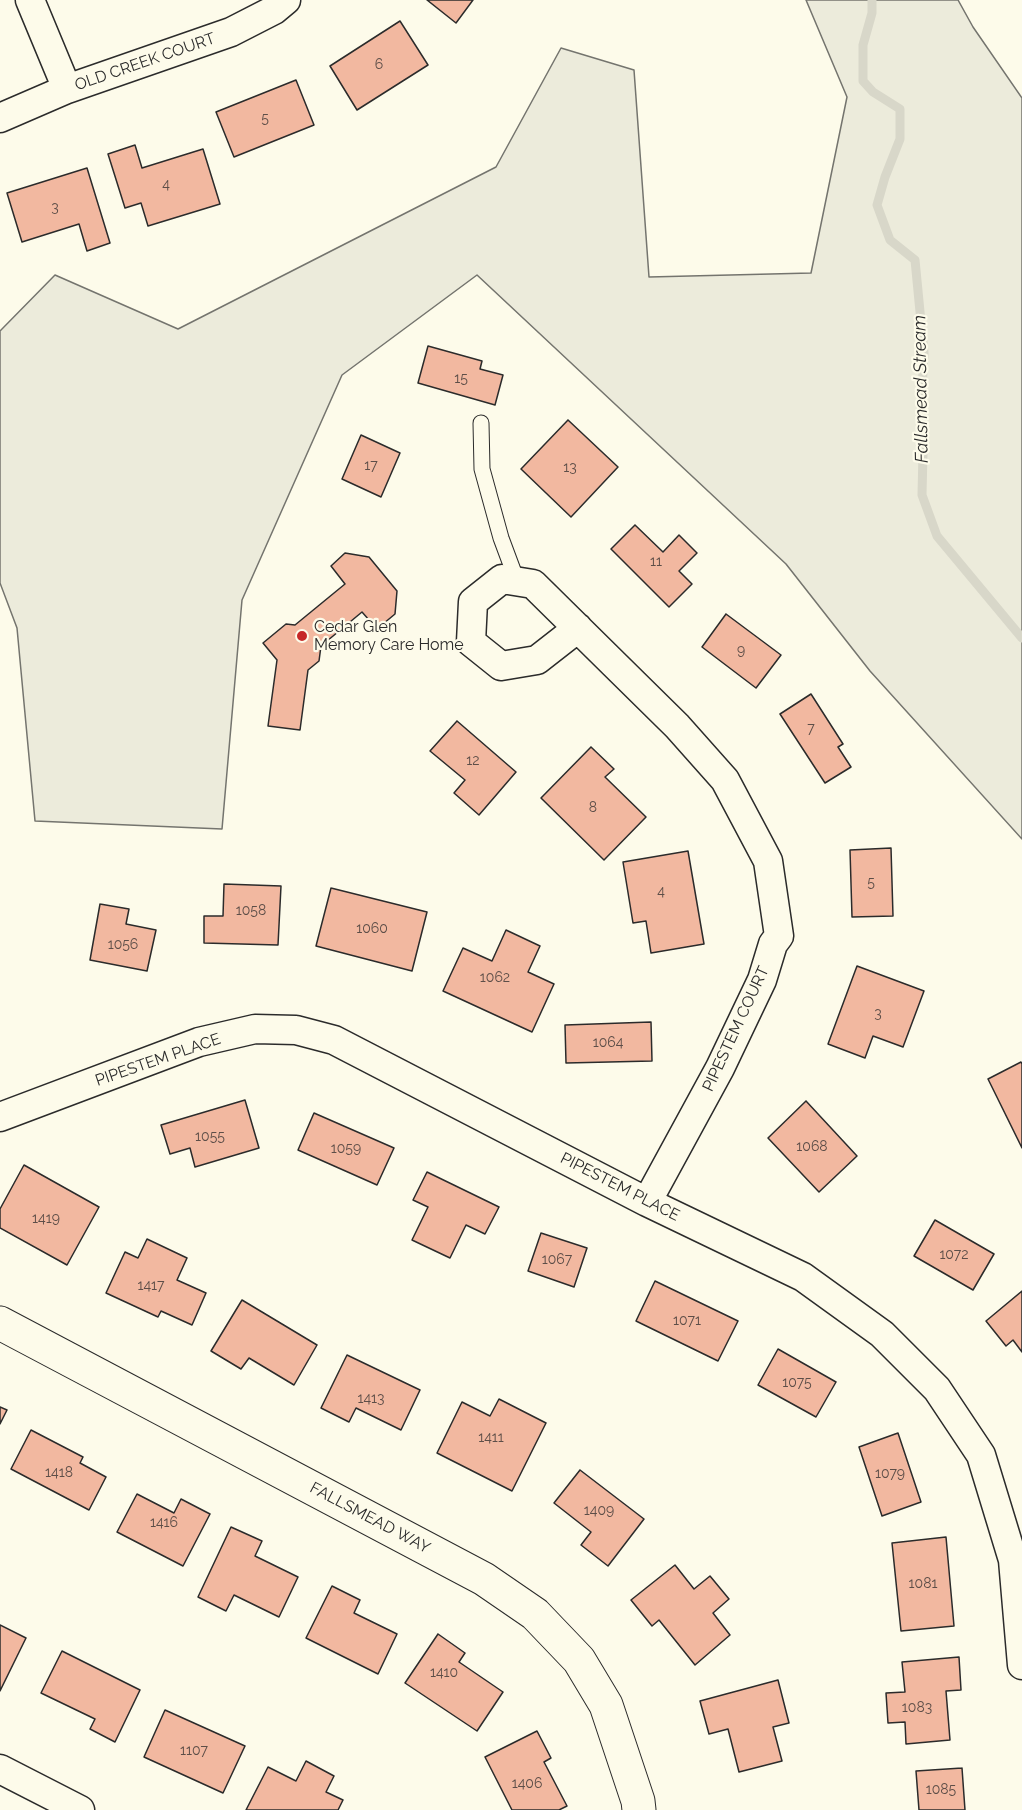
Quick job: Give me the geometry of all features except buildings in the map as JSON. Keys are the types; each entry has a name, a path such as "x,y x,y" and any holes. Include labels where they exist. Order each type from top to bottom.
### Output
{"street":[{"path":"30,0 67,89"},
{"name":"OLD CREEK COURT","path":"0,118 67,89 231,32 274,10 286,0"},
{"path":"517,581 502,579 473,602 471,642 501,666 537,660 578,628"},
{"name":"PIPESTEM COURT","path":"517,581 533,584 677,726 725,780 768,861 779,936 762,980 720,1068 647,1202"},
{"name":"PIPESTEM PLACE","path":"0,1117 199,1042 255,1029 296,1030 334,1040 647,1202 803,1276 882,1334 937,1389 981,1455 1013,1560 1022,1665"},
{"name":"FALLSMEAD WAY","path":"0,1323 484,1579 535,1614 579,1660 606,1705 639,1810"},
{"path":"0,1769 80,1810"}],"lane":[{"path":"481,423 482,469 501,537 517,581"}],"shaded area":[{"path":"806,0 958,0 973,27 1022,98 1022,839 870,671 786,564 477,275 342,375 242,600 222,829 35,821 17,628 0,583 0,331 55,275 178,329 496,167 561,48 634,70 649,277 811,273 847,97"}],"waterway":[{"name":"Fallsmead Stream","path":"872,0 872,13 863,45 863,81 873,92 900,109 900,139 877,205 890,240 915,260 924,353 921,408 922,495 937,536 1022,638"}],"place":[{"name":"Cedar Glen Memory Care Home","path":"302,636"}]}
